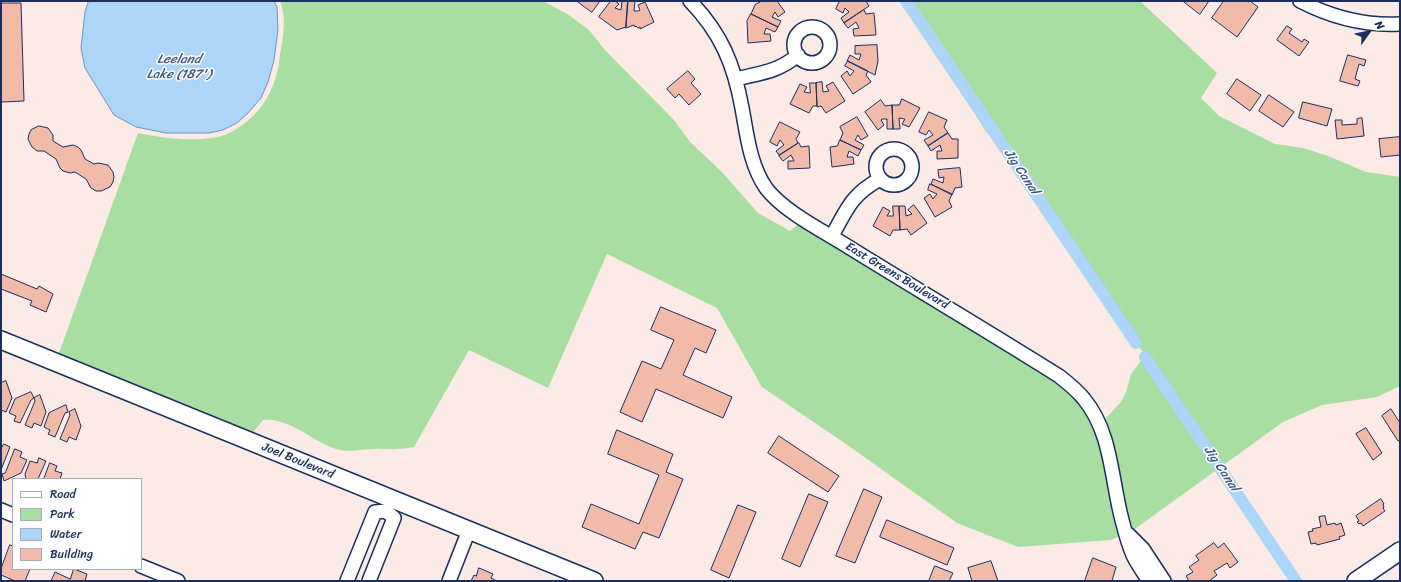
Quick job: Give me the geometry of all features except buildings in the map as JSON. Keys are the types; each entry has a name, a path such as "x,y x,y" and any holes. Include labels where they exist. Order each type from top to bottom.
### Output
{"main road":[{"name":"Joel Boulevard","path":"1,340 389,505 469,530 566,576 594,581"},
{"path":"1356,581 1400,551"}],"street":[{"name":"East Greens Boulevard","path":"690,1 711,27 728,54 736,79 750,150 759,175 766,188 776,199 787,208 1059,376 1072,386 1083,398 1103,433 1125,531 1134,556 1149,581"},
{"path":"1300,1 1324,12 1352,21 1400,24"},
{"path":"736,79 777,69 788,64 798,55"},
{"path":"832,236 851,200 867,186 880,179"},
{"path":"347,581 375,512 389,505 394,518 369,581"},
{"path":"1,510 12,515"},
{"path":"449,581 469,530"},
{"name":"East Greens Boulevard","path":"1125,531 1143,549 1164,581"},
{"path":"142,566 178,581"}],"green space":[{"path":"280,1 543,1 569,15 589,30 605,50 673,119 691,143 721,171 758,213 790,231 802,221 1072,381 1100,418 1105,419 1121,402 1126,392 1131,374 1146,357 1014,154 986,132 939,53 905,1 1140,1 1217,73 1201,98 1219,116 1275,144 1303,148 1328,156 1366,172 1400,177 1400,386 1377,397 1322,405 1283,422 1132,531 1111,540 1018,547 957,523 846,444 762,387 717,308 607,254 548,388 469,350 414,447 403,449 340,450 330,447 293,427 273,420 263,420 251,435 58,356 138,133 178,139 217,137 231,132 251,118 268,96 277,73 284,28"}],"water":[{"name":"Leeland Lake (187')","path":"89,1 274,1 277,7 278,30 274,60 268,82 261,98 237,123 223,130 209,133 166,133 136,127 114,115 85,68 81,48 85,12"}],"waterway":[{"name":"Jig Canal","path":"906,1 1136,343"},
{"name":"Jig Canal","path":"1145,357 1296,581"}]}
